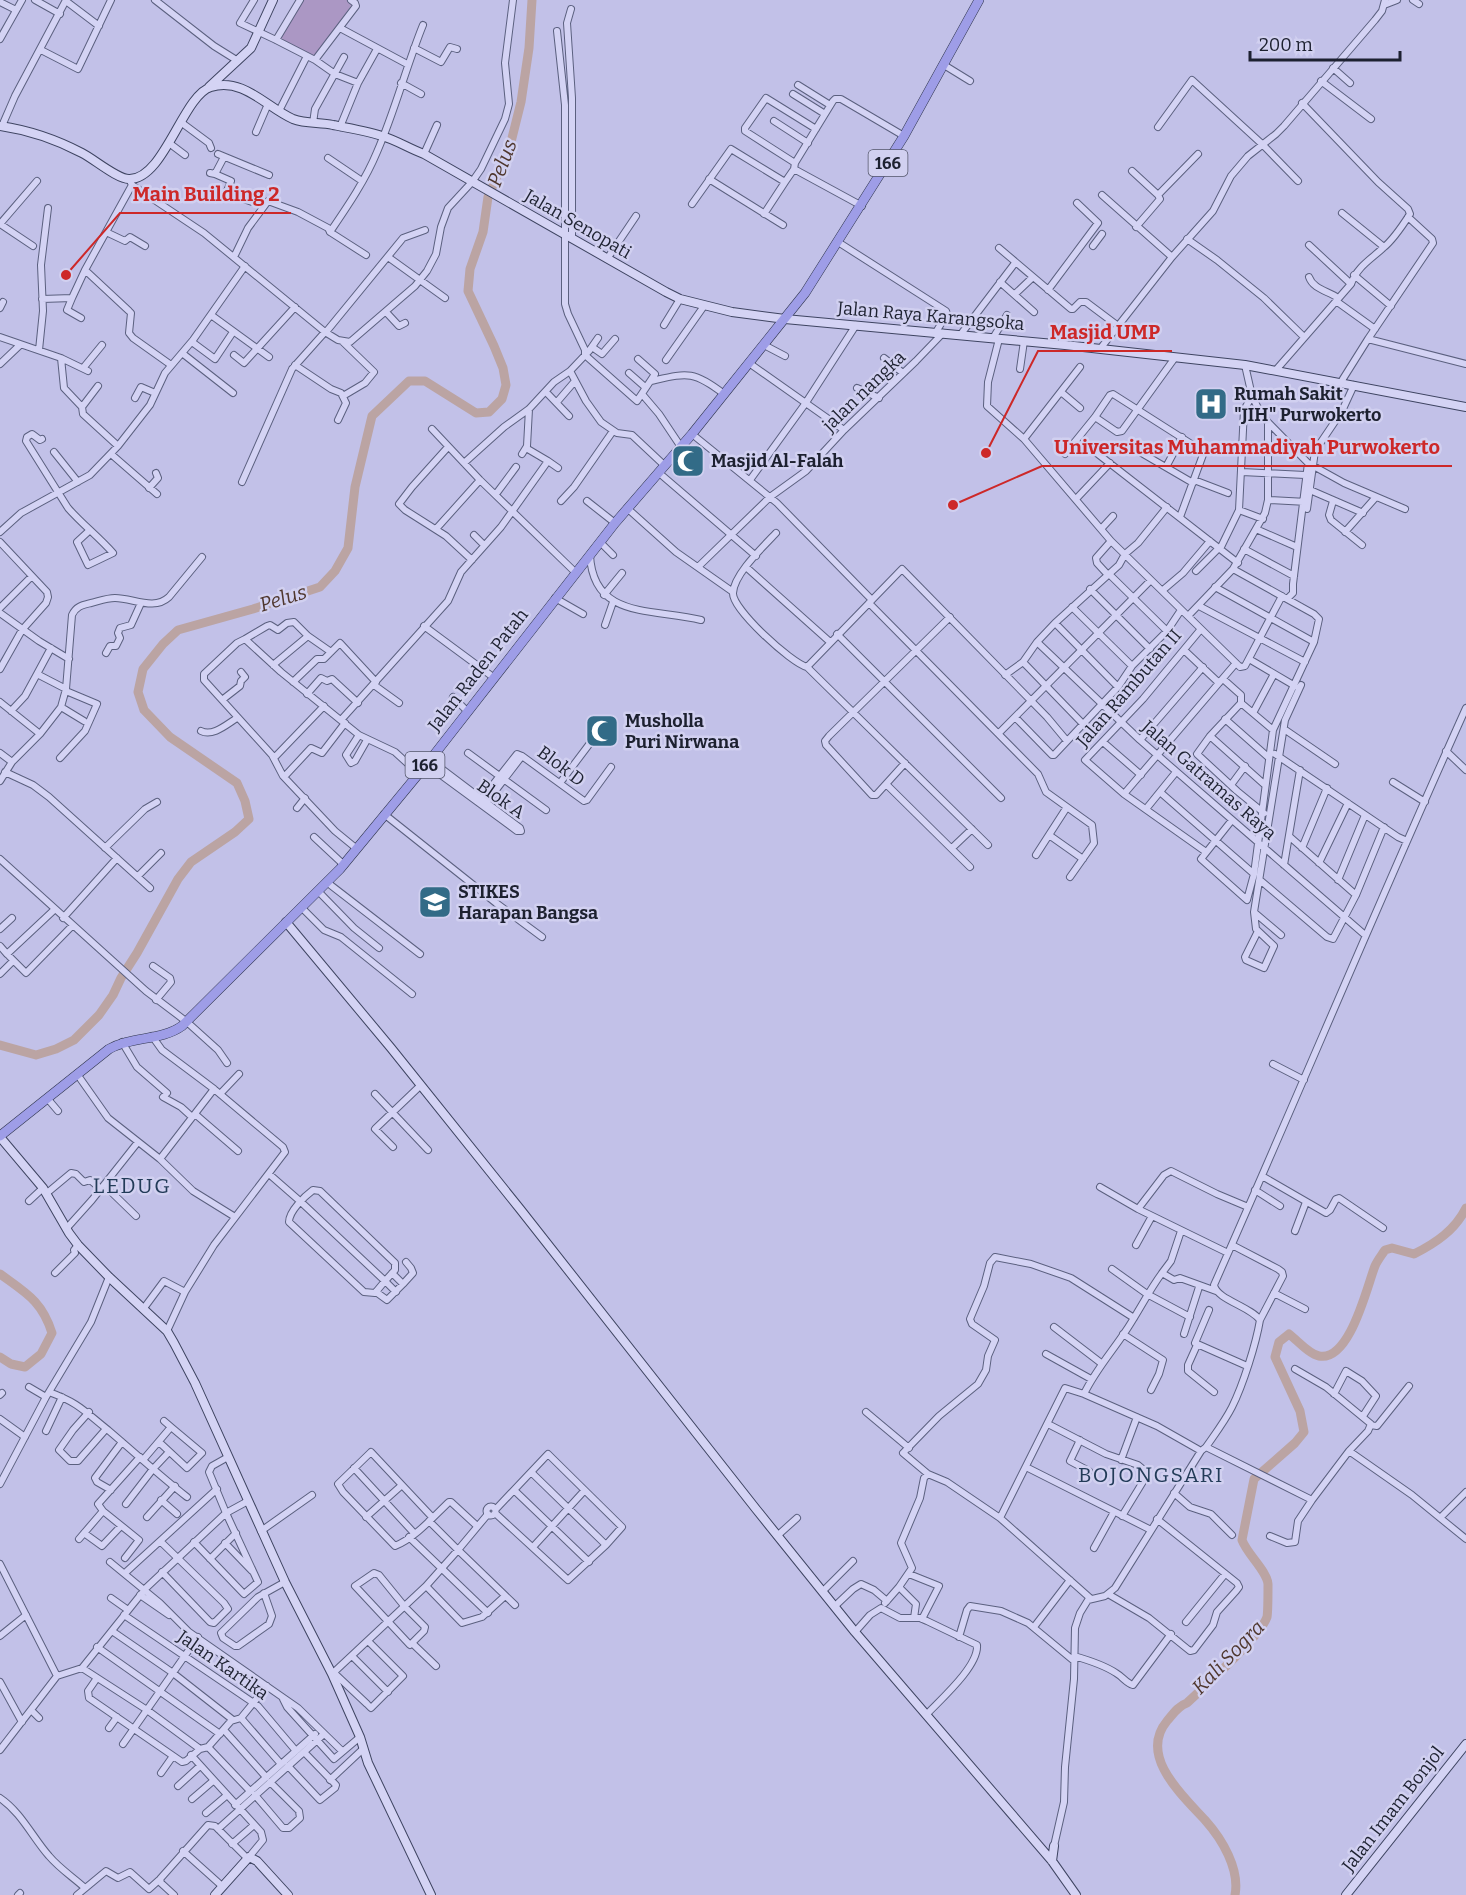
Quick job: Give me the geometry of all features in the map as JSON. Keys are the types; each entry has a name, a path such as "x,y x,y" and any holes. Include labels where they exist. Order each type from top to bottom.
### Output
{"main road":[{"name":"166","path":"784,319 805,293 862,206 904,136 979,0"},
{"name":"Jalan Raden Patah","path":"0,1137 95,1059 122,1042 173,1031 187,1022 286,921 328,883 428,762 575,572 590,555 603,545 615,523 630,510 784,319"}],"street":[{"path":"0,39 22,0"},
{"path":"35,0 60,14"},
{"path":"99,26 66,0 1,126 46,138 81,152 130,182 197,228 324,331 343,342 374,372 365,383 343,396"},
{"path":"41,50 78,69 111,0"},
{"path":"155,0 214,46 238,61"},
{"path":"254,0 239,22 315,60 335,74 358,83"},
{"path":"81,318 67,310 130,182 147,173 194,103 250,48 273,0"},
{"path":"276,40 300,0"},
{"path":"343,342 352,341 420,281 435,254 444,216 490,151 508,110 509,94 505,63 513,0"},
{"path":"1100,349 1172,257 1216,208 1225,186 1248,156 1276,134 1375,20 1385,3 1397,0"},
{"path":"1413,0 1419,4"},
{"path":"315,60 340,28 355,1"},
{"path":"0,2 16,10"},
{"path":"571,9 567,23 572,98 566,309 585,350 602,354 615,339"},
{"path":"330,232 362,181 383,136 407,64 423,25"},
{"path":"340,28 407,64"},
{"path":"557,31 565,105 568,238"},
{"path":"414,48 441,62 450,47 457,50"},
{"path":"340,126 358,83 378,49"},
{"path":"279,111 307,56"},
{"path":"313,123 315,110 344,57"},
{"path":"944,65 970,81"},
{"path":"1332,68 1350,83"},
{"path":"209,87 232,85 228,70"},
{"path":"1158,127 1192,80 1263,145 1298,181"},
{"path":"1321,81 1371,119"},
{"path":"401,83 421,94"},
{"name":"Jalan Senopati","path":"232,85 243,88 297,120 340,126 383,136 424,154 568,238 680,299 732,312 784,319"},
{"path":"798,85 830,105"},
{"path":"793,94 825,114"},
{"path":"816,129 767,98 745,131 794,166 862,206"},
{"path":"764,214 830,105 836,99 844,100 904,136"},
{"path":"1276,370 1351,284 1354,275 1367,259 1384,248 1410,214 1408,209 1378,182 1302,103"},
{"path":"256,132 268,104"},
{"path":"774,121 807,143"},
{"path":"182,123 209,142 211,148"},
{"path":"424,154 437,125"},
{"path":"169,143 185,155"},
{"path":"692,204 732,149 785,182"},
{"path":"1158,195 1198,154"},
{"path":"264,206 228,194 231,181 213,173 221,156 268,175"},
{"path":"328,158 362,181"},
{"path":"1132,171 1160,198 1136,227"},
{"path":"709,179 783,225"},
{"path":"33,246 0,224 37,181"},
{"path":"1102,195 1172,257"},
{"path":"234,257 246,231 269,201 298,212 328,228 330,232 366,255"},
{"path":"1048,290 1098,223 1077,203"},
{"path":"39,350 41,265 48,208"},
{"path":"1342,213 1384,248"},
{"path":"607,260 636,216"},
{"path":"1341,382 1433,243 1432,239 1408,217"},
{"path":"242,483 295,365 404,237 425,230"},
{"path":"106,232 125,241 130,237 145,246"},
{"path":"1089,235 1095,244 1102,234"},
{"path":"1187,239 1264,298 1304,337"},
{"path":"838,242 945,310 947,314 939,332"},
{"path":"1309,245 1351,284"},
{"path":"999,248 1071,309 1080,302 1086,302 1118,326"},
{"path":"388,257 446,298"},
{"path":"961,334 1015,263"},
{"path":"0,532 21,513 58,494 94,471 111,454 138,423 171,365 192,342 245,266"},
{"path":"85,270 129,311 129,333 133,339 171,365"},
{"path":"1354,275 1391,306"},
{"path":"1309,277 1314,286 1327,290 1375,329"},
{"path":"1015,294 1033,278"},
{"path":"1000,282 1035,312"},
{"path":"42,299 72,298"},
{"path":"664,325 680,299"},
{"path":"666,360 704,306"},
{"path":"234,355 244,363 257,347 298,310"},
{"path":"386,312 399,326 405,323"},
{"path":"211,315 269,357"},
{"path":"1007,315 996,338 988,382 987,406 1024,439 1111,541 1236,663 1243,667 1271,618 1285,598 1293,593 1298,547 1310,490 1310,465"},
{"name":"Jalan Raya Karangsoka","path":"784,319 961,334 1245,365 1466,407"},
{"path":"750,480 805,404 856,325"},
{"path":"192,342 215,359 233,332"},
{"name":"jalan nangka","path":"699,566 770,497 802,475 844,430 927,351 939,332"},
{"path":"0,337 86,369 102,345"},
{"path":"464,463 504,427 529,409 554,382 570,371 597,338"},
{"path":"1368,339 1466,364"},
{"path":"1020,369 1024,341"},
{"path":"0,364 20,345"},
{"path":"764,345 785,356"},
{"path":"589,350 637,401 655,374 638,359"},
{"path":"182,353 233,393"},
{"path":"61,358 64,388 82,407 83,414 118,446"},
{"path":"884,358 903,373"},
{"path":"1095,417 1119,432 1174,358"},
{"path":"749,363 844,430"},
{"path":"295,365 331,389 340,392 346,401 338,420"},
{"path":"1245,365 1252,396 1268,424 1310,465 1405,509"},
{"path":"1024,439 1080,367"},
{"path":"570,371 601,422 613,431 632,435 661,472 756,556"},
{"path":"629,373 648,384 676,375 691,375 706,381 723,394"},
{"path":"557,402 575,381"},
{"path":"1306,504 1305,475 1315,451 1342,411 1354,385"},
{"path":"82,407 98,386"},
{"path":"135,398 141,387 155,393"},
{"path":"857,388 879,398"},
{"path":"546,392 569,416"},
{"path":"1061,392 1080,408"},
{"path":"1065,454 1112,394 1204,453 1180,517"},
{"path":"640,396 659,414 681,447"},
{"path":"1196,571 1220,549 1239,510 1244,410 1252,396"},
{"path":"529,409 524,451 558,468"},
{"path":"1188,616 1238,563 1263,519 1268,500 1268,424"},
{"path":"432,429 480,480 575,572"},
{"path":"561,501 574,487 613,431"},
{"path":"42,439 32,434 27,437 26,441 58,494 112,553 88,565 77,542 90,530"},
{"path":"692,434 770,497 1038,774 1046,792 1092,825 1094,843 1070,877"},
{"path":"1166,467 1182,437"},
{"path":"448,447 399,504 436,530 472,560"},
{"path":"1133,448 1193,482 1228,493"},
{"path":"1094,451 1238,563"},
{"path":"54,452 78,482"},
{"path":"111,454 157,494"},
{"path":"284,777 311,748 322,753 358,703 448,601 461,572 501,527 548,461"},
{"path":"1076,499 1107,461"},
{"path":"496,495 516,467"},
{"path":"1242,472 1305,475"},
{"path":"149,488 158,478 156,473"},
{"path":"436,530 480,480"},
{"path":"1310,490 1363,513"},
{"path":"1345,532 1376,497"},
{"path":"1268,500 1306,504"},
{"path":"587,501 615,523"},
{"path":"1333,501 1329,518 1362,545"},
{"path":"1005,675 1023,662 1037,642 1055,623 1119,565 1125,554 1138,543 1167,507"},
{"path":"630,510 676,552 733,592"},
{"path":"1239,510 1263,519"},
{"path":"1101,529 1113,516"},
{"path":"1256,529 1298,547"},
{"path":"776,533 736,582 733,592 736,603 773,643 791,659 807,667 988,845"},
{"path":"474,535 484,545"},
{"path":"1111,541 1096,558 1097,563 1167,631"},
{"path":"1163,591 1183,573 1209,541"},
{"path":"0,542 47,592 48,597 46,603 22,630 0,669"},
{"path":"603,545 613,555"},
{"path":"1244,549 1294,576"},
{"path":"590,555 593,578 613,602 627,607 701,620"},
{"path":"0,780 10,760 61,707 72,615 76,608 113,598 141,603 156,603 166,599 202,557"},
{"path":"746,567 830,642"},
{"path":"807,667 902,569 1067,741"},
{"path":"1233,569 1319,619 1314,642 1285,720 1278,755 1254,912 1258,932 1274,946 1264,968 1246,960 1245,957 1258,932"},
{"path":"606,593 622,573"},
{"path":"0,608 32,576"},
{"path":"999,733 1151,580"},
{"path":"1215,587 1314,642"},
{"path":"1090,589 1150,649"},
{"path":"555,598 584,614"},
{"path":"605,625 613,602"},
{"path":"106,653 110,646 116,646 119,642 120,628 131,625 141,603"},
{"path":"1199,606 1305,662"},
{"path":"1072,607 1132,666"},
{"path":"1015,717 1052,755 1118,687 1132,666 1167,631 1181,610"},
{"path":"0,614 66,657"},
{"path":"905,763 876,795 872,795 826,746 825,741 950,617"},
{"path":"332,652 308,636 299,625 291,622 278,630 267,626 237,643 203,676 274,758 284,777 335,831 357,849"},
{"path":"1055,623 1118,687"},
{"path":"424,626 493,677"},
{"name":"Jalan Rambutan II","path":"1201,629 1085,760 1124,794 1206,852"},
{"path":"837,634 1001,798"},
{"path":"273,665 308,636"},
{"path":"245,639 307,694 359,735 395,752 418,773"},
{"name":"Jalan Gatramas Raya","path":"1037,642 1120,723 1365,935"},
{"path":"293,682 317,659 323,660 340,643 375,683 399,703"},
{"path":"11,711 25,696 51,648"},
{"path":"1184,650 1203,668 1241,695 1240,703 1210,736 1197,757 1264,813"},
{"path":"1249,659 1298,685"},
{"path":"1023,662 1083,724"},
{"path":"1124,794 1236,663"},
{"path":"1140,740 1203,668"},
{"path":"222,700 240,686 245,677 241,672"},
{"path":"37,674 98,704 85,731 60,758"},
{"path":"1253,713 1274,674"},
{"path":"307,694 320,678 327,681 332,679 358,703"},
{"path":"1232,820 1201,859 1245,899 1249,896 1254,874 1264,813 1265,785 1273,730 1298,685"},
{"path":"453,697 467,711"},
{"path":"0,702 38,732"},
{"path":"1240,703 1273,730"},
{"path":"274,758 324,706"},
{"path":"61,707 84,721"},
{"path":"1216,1291 1214,1285 1466,708"},
{"path":"201,731 212,733 237,718"},
{"path":"1225,719 1269,755 1278,755 1407,841"},
{"path":"560,783 603,726"},
{"path":"1284,729 1335,764"},
{"path":"359,735 346,755 350,762 355,761 367,740"},
{"path":"1210,736 1265,785"},
{"path":"1103,742 1141,775"},
{"path":"1446,751 1466,770"},
{"path":"0,753 10,760"},
{"path":"468,753 546,810"},
{"name":"Blok D","path":"502,777 522,756 581,800 587,800 611,767"},
{"name":"Blok A","path":"428,762 520,828 521,831 517,831 483,802"},
{"path":"1231,785 1245,766"},
{"path":"1284,866 1300,770"},
{"path":"5,772 33,785 49,797 150,888"},
{"path":"1146,809 1176,772"},
{"path":"483,802 502,777"},
{"path":"1393,782 1425,802"},
{"path":"886,784 970,867"},
{"path":"1302,848 1327,788"},
{"path":"1160,792 1254,874"},
{"path":"297,808 305,798"},
{"path":"105,848 145,809 157,802"},
{"path":"1319,863 1348,803"},
{"path":"1036,855 1067,807"},
{"path":"384,814 542,937"},
{"path":"1338,880 1365,815"},
{"path":"1260,880 1331,939 1336,937 1384,827"},
{"path":"952,848 972,829"},
{"path":"1049,835 1083,859"},
{"path":"314,837 344,865"},
{"path":"1290,837 1356,895"},
{"path":"138,876 161,853"},
{"path":"63,918 117,858"},
{"path":"0,859 134,981 187,1022 218,1051 227,1063"},
{"path":"328,883 420,954"},
{"path":"318,891 354,928 379,948"},
{"path":"301,907 324,930 341,938 412,994"},
{"path":"7,954 54,909"},
{"path":"1254,912 1281,935"},
{"path":"0,929 12,918"},
{"path":"286,921 421,1085 777,1536 855,1632 1052,1861 1076,1895"},
{"path":"0,946 26,973 72,926"},
{"path":"0,974 13,961"},
{"path":"153,966 170,978 171,982 156,1000"},
{"path":"152,1036 162,1050 214,1089 285,1149 284,1154 214,1245 185,1292 167,1331"},
{"path":"122,1042 137,1067 166,1092 163,1097 182,1107 238,1151"},
{"path":"1273,1064 1304,1080"},
{"path":"77,1074 104,1113 160,1159 193,1191 235,1217"},
{"path":"220,1094 239,1074"},
{"path":"393,1147 375,1129 421,1085"},
{"path":"160,1159 214,1089"},
{"path":"375,1094 428,1150"},
{"path":"47,1098 58,1111"},
{"path":"0,1137 45,1190 66,1229 78,1245 167,1331 195,1383 285,1582 332,1673 363,1749 431,1895"},
{"path":"66,1229 138,1142"},
{"path":"1138,1209 1164,1175 1171,1171 1248,1207"},
{"path":"30,1201 72,1173 84,1182 90,1180 102,1187 136,1216"},
{"path":"268,1174 396,1292"},
{"path":"1262,1176 1326,1213 1339,1198 1383,1228"},
{"path":"1100,1187 1138,1209 1228,1253"},
{"path":"313,1190 320,1191 395,1263 396,1268 376,1292 371,1294 364,1292 290,1222 291,1214 301,1202 313,1190"},
{"path":"1255,1190 1280,1206"},
{"path":"1295,1231 1306,1202"},
{"path":"1136,1245 1152,1216"},
{"path":"1084,1394 1091,1379 1171,1261 1181,1231"},
{"path":"55,1273 75,1253 74,1250 78,1245"},
{"path":"1052,1861 1064,1802 1077,1621 1090,1598 1108,1594 1115,1588 1157,1519 1232,1408 1260,1320 1283,1276 1281,1270 1232,1245"},
{"path":"1090,1598 1000,1518 947,1482 928,1474 904,1455 904,1452 939,1416 975,1388 986,1370 988,1356 995,1340 972,1324 970,1319 994,1257 1031,1264 1071,1278 1134,1318"},
{"path":"376,1292 387,1300 396,1292 413,1273 406,1262"},
{"path":"1112,1269 1147,1294 1190,1317"},
{"path":"392,1273 403,1284"},
{"path":"1162,1274 1174,1280 1180,1278 1199,1287 1216,1291 1260,1320"},
{"path":"0,1484 91,1322 109,1277"},
{"path":"144,1308 163,1281 185,1292"},
{"path":"1184,1334 1199,1287"},
{"path":"1274,1293 1305,1309"},
{"path":"1209,1310 1195,1340 1197,1345 1188,1365 1188,1371 1215,1392"},
{"path":"1054,1327 1101,1364"},
{"path":"1123,1334 1164,1360 1151,1390"},
{"path":"1197,1345 1247,1366"},
{"path":"1046,1354 1091,1379"},
{"path":"1295,1369 1334,1394 1371,1425 1378,1425 1409,1386"},
{"path":"1334,1394 1346,1371 1362,1381 1376,1396 1363,1416"},
{"path":"29,1387 48,1395 73,1401 89,1412 187,1497"},
{"path":"1000,1518 1048,1424 1063,1389 1084,1394 1137,1417 1203,1449 1252,1469 1312,1500"},
{"path":"46,1431 62,1397"},
{"path":"89,1412 59,1450 70,1461 75,1462 106,1429"},
{"path":"866,1413 909,1448"},
{"path":"1121,1460 1137,1417"},
{"path":"0,1419 25,1437"},
{"path":"159,1442 187,1468 202,1453 164,1421"},
{"path":"1048,1424 1121,1460 1142,1467 1143,1479 1122,1516"},
{"path":"1270,1536 1287,1543 1294,1542 1298,1521 1371,1425"},
{"path":"125,1558 139,1540 102,1511 99,1508 99,1501 159,1442 171,1427"},
{"path":"1080,1440 1070,1461 1089,1471"},
{"path":"111,1490 97,1482 95,1478 122,1442"},
{"path":"1350,1451 1466,1539"},
{"path":"126,1503 153,1468 170,1452"},
{"path":"477,1526 453,1502 449,1502 431,1519 412,1535 395,1546 338,1486 371,1452 402,1485 431,1519 458,1550 515,1605"},
{"path":"332,1673 388,1623 443,1569 477,1526 515,1491 546,1455 549,1454 622,1527 589,1562 568,1580 493,1512"},
{"path":"228,1457 209,1469 226,1513 255,1575"},
{"path":"1026,1467 1151,1530"},
{"path":"354,1468 385,1500 428,1557 488,1613"},
{"path":"531,1472 606,1545"},
{"path":"855,1632 881,1608 909,1574 912,1563 902,1546 902,1539 920,1498 924,1478 928,1474"},
{"path":"366,1517 402,1485"},
{"path":"147,1517 175,1486"},
{"path":"125,1573 217,1489"},
{"path":"515,1491 589,1562"},
{"path":"533,1546 584,1491"},
{"path":"1440,1518 1466,1492"},
{"path":"1174,1493 1190,1507 1211,1514 1232,1535"},
{"path":"261,1531 312,1495"},
{"path":"160,1500 177,1514"},
{"path":"0,1750 57,1677 82,1668 126,1612 162,1572 226,1513 248,1501"},
{"path":"79,1539 102,1511"},
{"path":"1094,1548 1114,1512"},
{"path":"777,1536 797,1518"},
{"path":"1108,1594 1149,1618 1189,1650 1194,1650 1213,1625 1217,1612 1239,1587 1157,1519"},
{"path":"84,1533 102,1546 121,1526"},
{"path":"210,1558 237,1533"},
{"path":"160,1541 228,1608 214,1623 209,1621 162,1572"},
{"path":"194,1542 244,1594 259,1580 225,1544"},
{"path":"823,1591 853,1561"},
{"path":"110,1562 198,1637 298,1708 342,1751"},
{"path":"0,1564 57,1677"},
{"path":"376,1573 425,1629 412,1643 407,1644 388,1623 355,1586 376,1573"},
{"path":"909,1574 939,1586 922,1619"},
{"path":"1186,1622 1225,1574"},
{"path":"1034,1627 1070,1580"},
{"path":"264,1593 272,1616 269,1624 238,1646 223,1638 221,1634 264,1593 285,1582"},
{"path":"835,1606 861,1584 874,1590 887,1601"},
{"path":"426,1586 461,1623 481,1618 505,1596"},
{"path":"899,1587 916,1604 914,1618"},
{"name":"Jalan Kartika","path":"111,1598 185,1656 253,1703 267,1715 296,1751"},
{"path":"959,1637 967,1610 972,1606 1001,1611 1034,1627 1074,1658 1088,1660 1115,1672 1133,1685 1171,1634"},
{"path":"881,1608 900,1618 922,1619 978,1648 960,1679 926,1715"},
{"path":"0,1636 26,1615"},
{"path":"112,1631 237,1719 320,1800 336,1785 304,1752"},
{"path":"123,1744 198,1637"},
{"path":"332,1673 371,1708 403,1676 368,1641"},
{"path":"412,1643 436,1666"},
{"path":"97,1647 222,1732 299,1811 300,1818 289,1828 283,1828 208,1747"},
{"path":"352,1656 388,1692"},
{"path":"82,1668 147,1710 200,1749"},
{"path":"97,1677 87,1695 89,1698 182,1762 200,1749 208,1747 267,1686"},
{"path":"0,1682 21,1722"},
{"path":"282,1698 287,1707 334,1759 360,1737"},
{"path":"31,1710 39,1718"},
{"path":"109,1728 117,1717"},
{"path":"285,1765 296,1751 322,1732"},
{"path":"218,1829 237,1807 285,1765 304,1752 315,1738"},
{"name":"Jalan Imam Bonjol","path":"1346,1895 1466,1744"},
{"path":"330,1780 363,1749"},
{"path":"191,1755 261,1832 263,1840 215,1895"},
{"path":"161,1773 173,1756"},
{"path":"178,1786 200,1766"},
{"path":"192,1799 213,1781"},
{"path":"206,1813 226,1796"},
{"path":"0,1798 13,1808 51,1859 85,1888"},
{"path":"77,1895 106,1871 118,1878 130,1872 149,1889 208,1824 212,1824 232,1844 257,1861 288,1895"},
{"path":"232,1844 254,1825"},
{"path":"1043,1851 1054,1846"},
{"path":"183,1851 222,1886"},
{"path":"159,1880 174,1895"}],"shaded area":[{"path":"301,0 351,0 353,3 314,58 277,36"}],"waterway":[{"name":"Pelus","path":"0,1045 36,1055 74,1040 99,1015 113,995 178,879 191,862 235,832 249,819 245,801 237,783 170,737 144,710 138,692 143,669 163,644 178,630 320,587 335,571 348,548 355,487 372,416 409,381 425,381 476,413 489,412 502,399 506,385 503,368 468,291 470,269 483,232 488,197 510,146 521,102 529,48 532,0"},
{"name":"Kali Sogra","path":"1235,1895 1235,1875 1228,1855 1211,1828 1167,1775 1160,1761 1159,1734 1174,1713 1231,1661 1254,1636 1267,1617 1267,1579 1242,1540 1254,1479 1295,1443 1304,1432 1300,1411 1275,1357 1279,1342 1289,1334 1315,1355 1330,1355 1340,1347 1356,1321 1375,1266 1385,1250 1392,1248 1414,1254 1444,1235 1462,1216 1466,1208"},
{"name":"Pelus","path":"0,1274 38,1305 52,1333 41,1354 25,1367 11,1364 0,1357"}],"place":[{"name":"Main Building 2","path":"66,275"},
{"name":"Rumah Sakit \"JIH\" Purwokerto","path":"1211,404"},
{"name":"Masjid UMP","path":"986,453"},
{"name":"Masjid Al-Falah","path":"688,461"},
{"name":"Universitas Muhammadiyah Purwokerto","path":"953,505"},
{"name":"Musholla Puri Nirwana","path":"602,731"},
{"name":"STIKES Harapan Bangsa","path":"435,902"}],"district":[{"name":"LEDUG","path":"132,1186"},
{"name":"BOJONGSARI","path":"1151,1475"}]}
